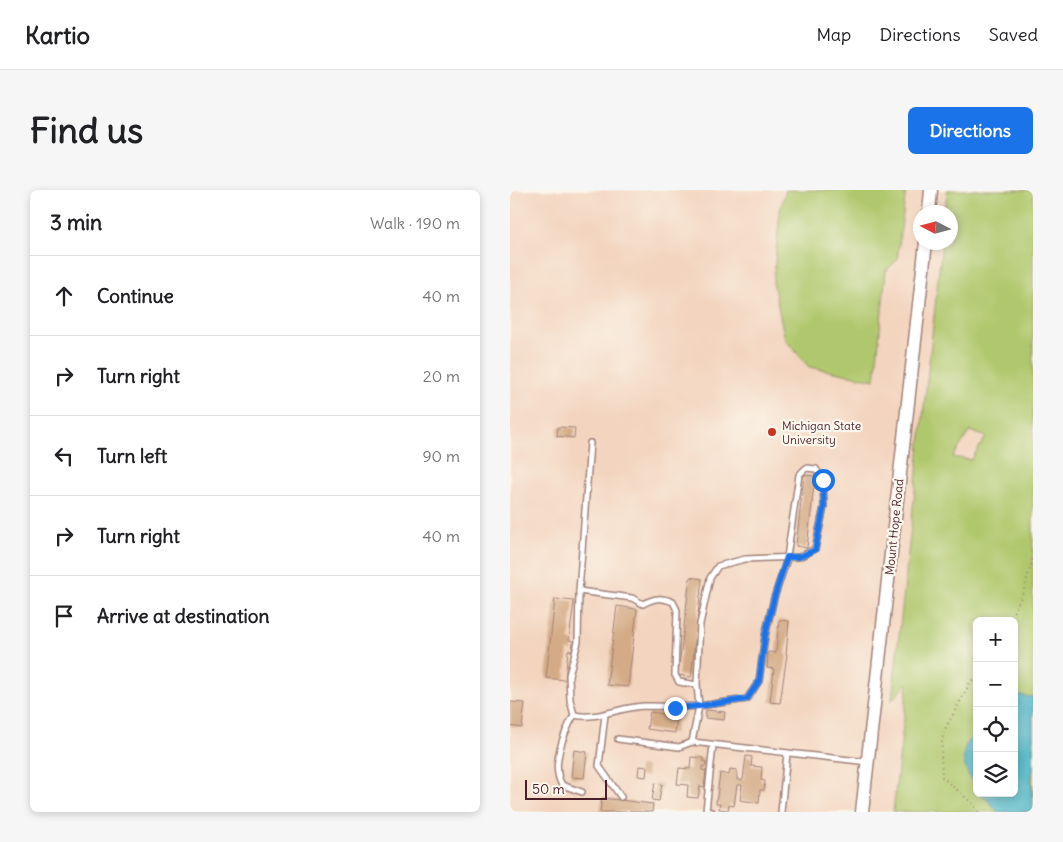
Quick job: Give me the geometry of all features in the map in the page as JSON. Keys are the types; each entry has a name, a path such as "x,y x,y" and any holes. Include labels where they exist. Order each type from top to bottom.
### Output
{"street":[{"path":"930,205 932,190"},
{"name":"Mount Hope Road","path":"862,812 925,250"}],"lane":[{"path":"582,792 562,785 557,776 561,741 574,714 570,700 569,675 578,642 579,591 590,443"},
{"path":"574,714 583,717 642,706 675,708 699,706 747,699 759,681 765,636 787,557 799,475 806,468 816,469 823,480 824,507 815,550 799,557 787,557 745,559 718,566 710,578 700,624 697,685 699,706 692,742"},
{"path":"579,591 632,598 643,604 653,598 673,602 677,610 675,675 679,682 697,685"},
{"path":"605,714 599,766 621,797"},
{"path":"618,739 679,747 692,742 868,762"},
{"path":"711,812 706,811 713,745"},
{"path":"780,812 787,754"}],"path":[{"path":"1011,617 1023,593 1033,558"},
{"path":"973,680 943,733 941,755 942,778 971,802 979,812"}],"shaded area":[{"name":"Michigan State University","path":"510,190 1033,190 1033,812 510,812"}],"green space":[{"path":"786,190 906,190 897,260 886,271 875,380 809,367 785,339 773,283 780,211"},
{"path":"947,190 1033,190 1033,812 893,812 908,683 892,700 941,250 958,250 958,205 946,205","holes":["970,431 986,437 971,460 953,457"]}],"water":[{"path":"1018,695 1033,697 1033,770 1031,786 1033,812 998,812 985,797 1018,797"},
{"path":"973,736 973,783 968,775 964,760 966,745"}],"building":[{"path":"558,427 575,428 574,438 557,436"},
{"path":"804,475 815,476 807,548 796,546"},
{"path":"690,577 702,579 691,677 678,675"},
{"path":"555,599 574,601 569,640 573,641 572,651 568,650 565,680 546,678"},
{"path":"617,606 637,609 628,687 607,685"},
{"path":"779,620 789,621 787,654 780,703 770,702 774,669 767,668 768,652 776,653"},
{"path":"510,702 525,703 522,728 510,726"},
{"path":"706,710 725,712 724,720 705,718"},
{"path":"650,712 677,716 675,733 647,729"},
{"path":"574,750 587,752 584,778 571,777"},
{"path":"746,756 752,757 751,766 762,767 761,780 765,781 764,790 760,790 759,803 740,800 742,785 737,785 734,806 729,805 728,810 719,809 720,804 716,804 720,773 729,775 730,769 737,770 737,780 743,780"},
{"path":"691,757 703,758 703,761 706,762 705,767 702,766 702,770 706,771 704,787 700,786 698,798 687,797 688,785 677,784 679,768 690,769"},
{"path":"639,766 647,767 646,777 638,776"},
{"path":"655,783 662,784 659,801 652,800"},
{"path":"602,798 653,804 652,812 600,812"}],"place":[{"name":"Michigan State University","path":"772,432"}],"route":[{"path":"675,708 747,699 759,681 765,636 774,598 787,557 799,557 815,550 824,507 823,480"}]}
